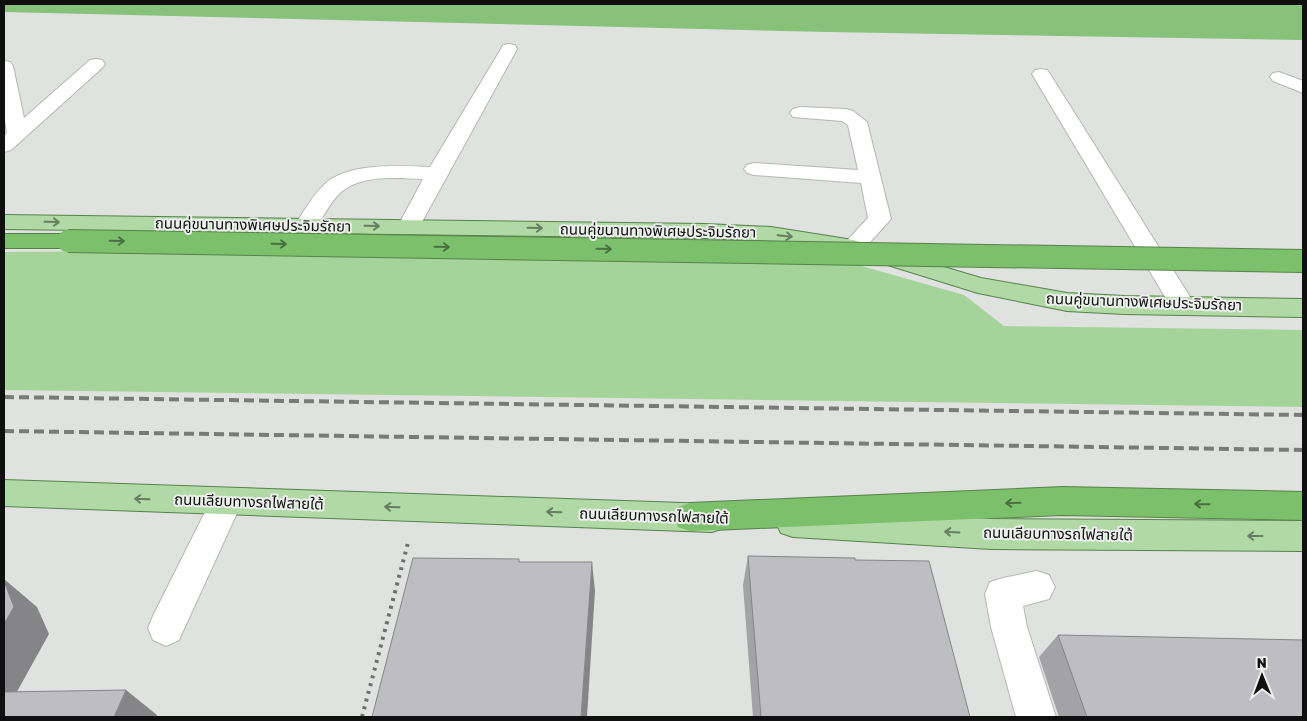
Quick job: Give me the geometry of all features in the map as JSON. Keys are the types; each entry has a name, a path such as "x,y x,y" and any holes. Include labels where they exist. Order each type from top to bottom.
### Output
{"highway":[{"path":"4,241 1303,261"},
{"path":"690,517 1062,501 1303,506"}],"main road":[{"name":"ถนนคู่ขนานทางพิเศษประจิมรัถยา","path":"4,222 409,226 705,231 771,234 853,247 937,273 1028,296 1066,302 1303,308"},
{"name":"ถนนเลียบทางรถไฟสายใต้","path":"4,493 690,517 991,534 1303,536"}],"street":[{"path":"409,226 437,173 509,49"},
{"path":"10,140 96,64"},
{"path":"4,66 10,140"},
{"path":"1041,74 1183,306"},
{"path":"1279,76 1303,88"},
{"path":"800,113 846,115 856,122 868,177 880,219 853,247"},
{"path":"754,169 868,177"},
{"path":"306,225 334,187 352,179 373,173 437,173"},
{"path":"166,628 226,502"},
{"path":"1036,717 1009,627 1002,594 1037,587"}],"path":[{"path":"362,717 417,508"}],"shaded area":[{"path":"4,4 1303,4 1303,40 828,32 4,12"},
{"path":"791,246 964,295 1004,326 1303,330 1303,407 4,390 4,252"}],"building":[{"path":"748,556 929,561 970,717 761,717"},
{"path":"413,558 519,559 519,562 592,562 581,717 372,717"},
{"path":"4,581 14,607 4,624"},
{"path":"1058,635 1303,640 1303,717 1087,717"},
{"path":"126,690 114,717 4,717 4,692"}],"railway":[{"path":"4,397 1303,415"},
{"path":"4,431 1303,450"}]}
